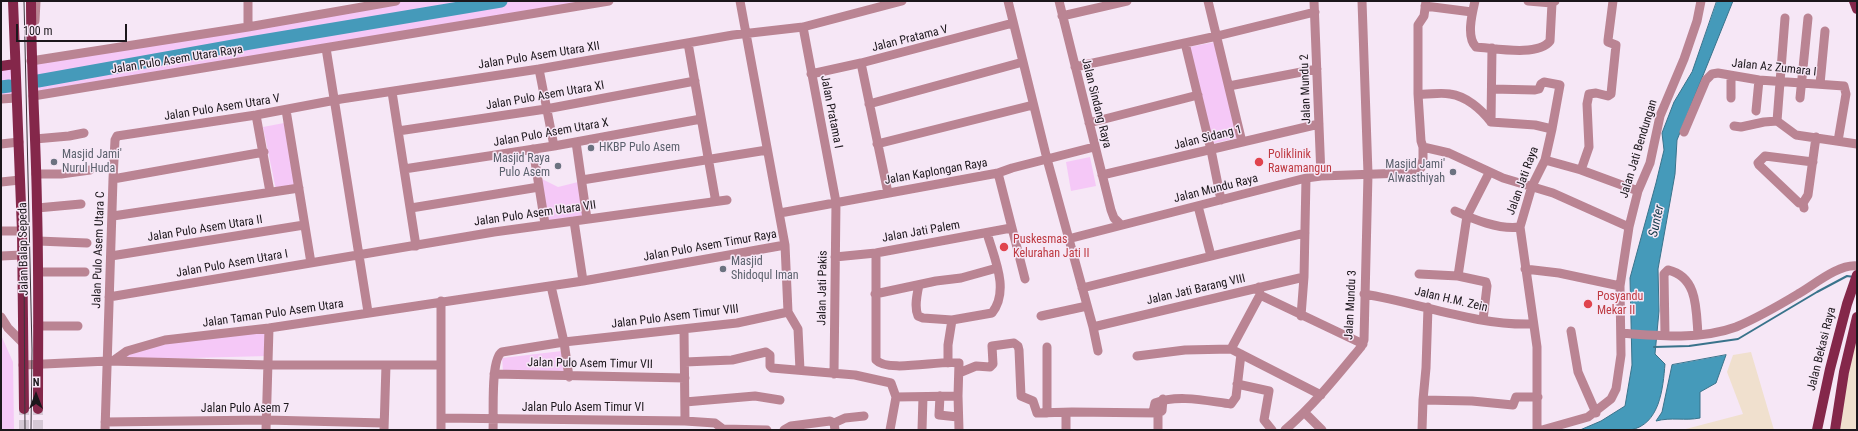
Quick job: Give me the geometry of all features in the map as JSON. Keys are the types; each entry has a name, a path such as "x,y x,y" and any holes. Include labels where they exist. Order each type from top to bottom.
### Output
{"main road":[{"name":"Jalan Balap Sepeda","path":"12,1 22,231 24,409"},
{"name":"Jalan Balap Sepeda","path":"31,1 31,65 36,139 38,241 38,409"},
{"path":"1854,1 1857,9"},
{"path":"1,66 15,68"},
{"path":"20,177 36,174"},
{"name":"Jalan Bekasi Raya","path":"1816,428 1847,304 1857,274"},
{"path":"1835,430 1844,372 1857,317"}],"street":[{"path":"31,44 36,1"},
{"path":"248,1 248,27"},
{"path":"31,65 396,1"},
{"name":"Jalan Pulo Asem Utara Raya","path":"33,92 326,48 609,1"},
{"name":"Jalan Pulo Asem Timur Raya","path":"441,301 583,281 786,245 740,1"},
{"name":"Jalan Pulo Asem Utara XII","path":"334,101 539,69 746,33 803,27 902,1"},
{"path":"1008,1 1033,105 1068,239 1093,326 1098,351"},
{"name":"Jalan Sindang Raya","path":"1058,1 1111,210 1114,218 1120,224"},
{"path":"1062,16 1127,1"},
{"path":"1208,1 1242,142"},
{"name":"Jalan Mundu 2","path":"1314,1 1321,176"},
{"name":"Jalan Mundu 3","path":"1285,430 1305,413 1363,344 1368,174 1362,1"},
{"path":"1475,1 1472,12 1471,41 1476,47 1512,51 1542,47 1550,41 1554,2 1528,1"},
{"path":"1581,170 1589,147 1588,96 1590,93 1608,96 1611,94 1616,45 1608,42 1608,40 1613,1"},
{"name":"Jalan Jati Bendungan","path":"1542,430 1588,417 1596,413 1611,399 1616,389 1623,334 1620,286 1629,227 1638,191 1650,163 1660,116 1684,59 1697,21 1701,1"},
{"path":"1472,12 1426,4 1424,16 1418,25 1418,94 1420,141 1423,147 1449,153 1489,173 1553,193 1629,227"},
{"path":"1075,67 1217,36 1315,12"},
{"path":"1777,122 1785,18"},
{"path":"1800,98 1808,18"},
{"name":"Jalan Pratama V","path":"811,74 861,63 1013,23"},
{"name":"Jalan Pratama I","path":"803,27 836,202"},
{"path":"1820,84 1825,32"},
{"path":"688,43 715,197 714,201"},
{"path":"1185,43 1211,150 1221,200"},
{"path":"326,48 368,312"},
{"path":"1491,122 1492,48"},
{"path":"868,104 1023,62"},
{"path":"861,63 868,104 888,193"},
{"path":"1229,86 1316,68"},
{"path":"539,69 554,146"},
{"name":"Jalan Az Zumara I","path":"1684,132 1703,87 1710,75 1718,73 1759,80 1820,84 1845,88 1838,141"},
{"path":"1731,76 1731,98"},
{"path":"1756,111 1759,80"},
{"name":"Jalan Pulo Asem Utara XI","path":"398,131 546,109 695,81"},
{"name":"Jalan Jati Raya","path":"1492,89 1535,90 1539,89 1541,84 1544,82 1560,85 1546,160 1532,186 1520,227 1537,347 1537,430"},
{"path":"392,92 416,246"},
{"path":"1418,94 1438,93 1455,95 1472,104 1491,122 1535,124 1552,129"},
{"path":"1,99 16,94"},
{"path":"1089,123 1198,95"},
{"name":"Jalan Pulo Asem Utara V","path":"115,140 119,136 256,115 334,101"},
{"path":"877,144 1033,105"},
{"path":"286,110 311,263"},
{"path":"256,115 264,152 270,192"},
{"name":"Jalan Pulo Asem Utara X","path":"404,169 554,146 701,119"},
{"path":"1734,126 1741,127 1764,122 1777,122 1797,135 1857,144"},
{"name":"Jalan Sidang 1","path":"1102,175 1319,124"},
{"path":"36,139 84,133"},
{"path":"1813,162 1765,156 1760,160 1759,165 1803,206 1808,195 1813,162 1816,137"},
{"name":"Jalan Pulo Asem Utara C","path":"105,426 111,361 109,297 115,140"},
{"path":"1,144 19,142"},
{"path":"576,142 587,219"},
{"name":"Jalan Kaplongan Raya","path":"780,213 998,173 1094,147"},
{"name":"Jalan Mundu Raya","path":"1068,239 1120,224 1198,206 1306,178 1415,172 1421,168 1423,147"},
{"path":"533,149 545,224"},
{"path":"582,180 767,150"},
{"path":"113,179 264,152"},
{"path":"1546,160 1581,170 1638,191"},
{"path":"36,174 61,174 90,170"},
{"path":"998,173 1025,279"},
{"path":"1458,276 1467,216 1489,173"},
{"path":"1,182 20,177"},
{"path":"1301,316 1304,276 1306,178"},
{"path":"411,208 539,187"},
{"path":"113,216 299,188"},
{"name":"Jalan Pulo Asem Utara VII","path":"359,255 545,224 727,200"},
{"name":"Jalan Jati Pakis","path":"834,374 836,202"},
{"path":"37,208 81,204"},
{"path":"1198,206 1211,256"},
{"name":"Jalan Sindang Raya","path":"1108,228 1111,210"},
{"path":"1455,211 1499,226 1520,227"},
{"path":"574,221 583,281"},
{"name":"Jalan Pulo Asem Utara II","path":"111,256 304,224"},
{"name":"Jalan Jati Palem","path":"835,257 876,252 1012,228"},
{"path":"1,231 22,231"},
{"path":"919,285 917,294 918,316 952,320 992,313 997,304 1001,281 987,233"},
{"path":"1082,288 1305,233"},
{"path":"38,241 87,242"},
{"path":"786,245 788,312 798,329 800,370"},
{"path":"876,252 875,357 881,364 896,366 959,363 959,430"},
{"name":"Jalan Pulo Asem Utara I","path":"109,297 359,255"},
{"path":"1,256 22,256"},
{"path":"1623,334 1698,335 1734,328 1757,318 1829,275 1848,266 1857,266"},
{"path":"875,294 961,278 997,268"},
{"path":"1525,269 1566,274 1620,286"},
{"path":"1664,335 1664,274 1668,270 1681,274 1688,282 1693,292 1698,335"},
{"path":"38,272 85,272"},
{"path":"1419,274 1458,276 1486,282 1488,286 1483,320"},
{"name":"Jalan Jati Barang VIII","path":"1093,326 1259,291 1304,276"},
{"path":"551,286 564,342 569,377"},
{"path":"1231,348 1259,291 1301,316 1363,344"},
{"name":"Jalan H.M. Zein","path":"1364,294 1483,320 1514,324 1533,324"},
{"path":"441,301 441,430"},
{"name":"Jalan Taman Pulo Asem Utara","path":"111,361 127,351 165,340 269,328 441,301"},
{"path":"1041,316 1087,306"},
{"path":"1422,430 1428,307"},
{"name":"Jalan Pulo Asem Timur VIII","path":"493,430 494,374 496,359 502,352 564,342 762,319 788,312"},
{"path":"1,317 8,328 23,342"},
{"path":"948,363 948,345 952,320"},
{"path":"38,326 78,326"},
{"path":"266,430 269,328"},
{"path":"684,329 685,420"},
{"path":"1571,331 1578,372 1596,413"},
{"path":"959,373 976,366 990,367 992,364 992,346 1014,343 1018,346 1019,350 1021,396 1033,401 1037,413 1155,412"},
{"path":"1047,347 1047,413"},
{"path":"1137,356 1185,350 1231,348 1321,395"},
{"path":"684,362 732,360 766,352 770,355 771,368 855,375 891,383 896,397 890,430"},
{"path":"1158,430 1154,403 1163,399 1192,399 1232,404 1234,402 1241,354"},
{"name":"Jalan Taman Pulo Asem Utara","path":"23,365 111,361 267,365 440,365"},
{"path":"384,426 386,364"},
{"name":"Jalan Pulo Asem Timur VII","path":"494,374 569,377 685,378"},
{"path":"1237,384 1269,391 1264,420 1272,430"},
{"path":"685,402 755,396 780,400"},
{"path":"940,396 939,415 958,416"},
{"path":"896,397 958,396"},
{"path":"922,397 922,430"},
{"path":"1423,400 1513,404 1516,397 1538,397"},
{"path":"1066,413 1066,430"},
{"path":"1305,413 1322,430"},
{"path":"787,430 791,426 812,423 834,426 845,418 864,416"},
{"name":"Jalan Pulo Asem Timur VI","path":"441,418 685,420 715,423 723,430 767,430"},
{"name":"Jalan Pulo Asem 7","path":"105,426 266,420 384,426"},
{"path":"608,430 609,420"}],"shaded area":[{"path":"398,1 608,1 33,96 31,61"},
{"path":"1215,42 1237,138 1211,144 1189,47"},
{"path":"15,64 16,98 1,99 1,67"},
{"path":"284,123 295,187 276,190 263,127"},
{"path":"1090,157 1096,186 1071,191 1066,162"},
{"path":"540,178 558,187 578,182 583,217 547,222"},
{"path":"268,324 267,356 117,360 131,351"},
{"path":"1857,324 1857,430 1838,430"},
{"path":"1,335 13,362 14,430 1,430"},
{"path":"562,351 566,372 503,371 502,358"},
{"path":"1751,352 1774,430 1682,430 1743,414 1727,372 1733,355"}],"water":[{"name":"Sunter","path":"1717,1 1733,1 1677,140 1675,174 1658,269 1659,311 1655,354 1665,364 1663,384 1658,404 1648,421 1640,427 1630,430 1580,430 1601,421 1625,406 1632,365 1630,278 1664,150 1662,133 1674,102 1692,72"},
{"path":"1726,355 1716,383 1700,392 1700,418 1667,419 1656,421 1662,412 1672,365"}],"waterway":[{"path":"38,81 250,43 501,1"},
{"path":"1,87 9,86"},
{"path":"1654,347 1689,346 1738,339 1817,292 1847,276 1854,277"}],"tunnel":[{"path":"24,409 24,430"},
{"path":"38,409 38,430"}],"tram line":[{"path":"24,1 32,350 31,430"},
{"path":"24,262 25,430"}],"place":[{"name":"HKBP Pulo Asem","path":"591,148"},
{"name":"Masjid Jami' Nurul Huda","path":"54,162"},
{"name":"Poliklinik Rawamangun","path":"1259,162"},
{"name":"Masjid Raya Pulo Asem","path":"558,166"},
{"name":"Masjid Jami' Alwasthiyah","path":"1453,172"},
{"name":"Puskesmas Kelurahan Jati II","path":"1004,247"},
{"name":"Masjid Shidoqul Iman","path":"723,269"},
{"name":"Posyandu Mekar II","path":"1588,304"}]}
